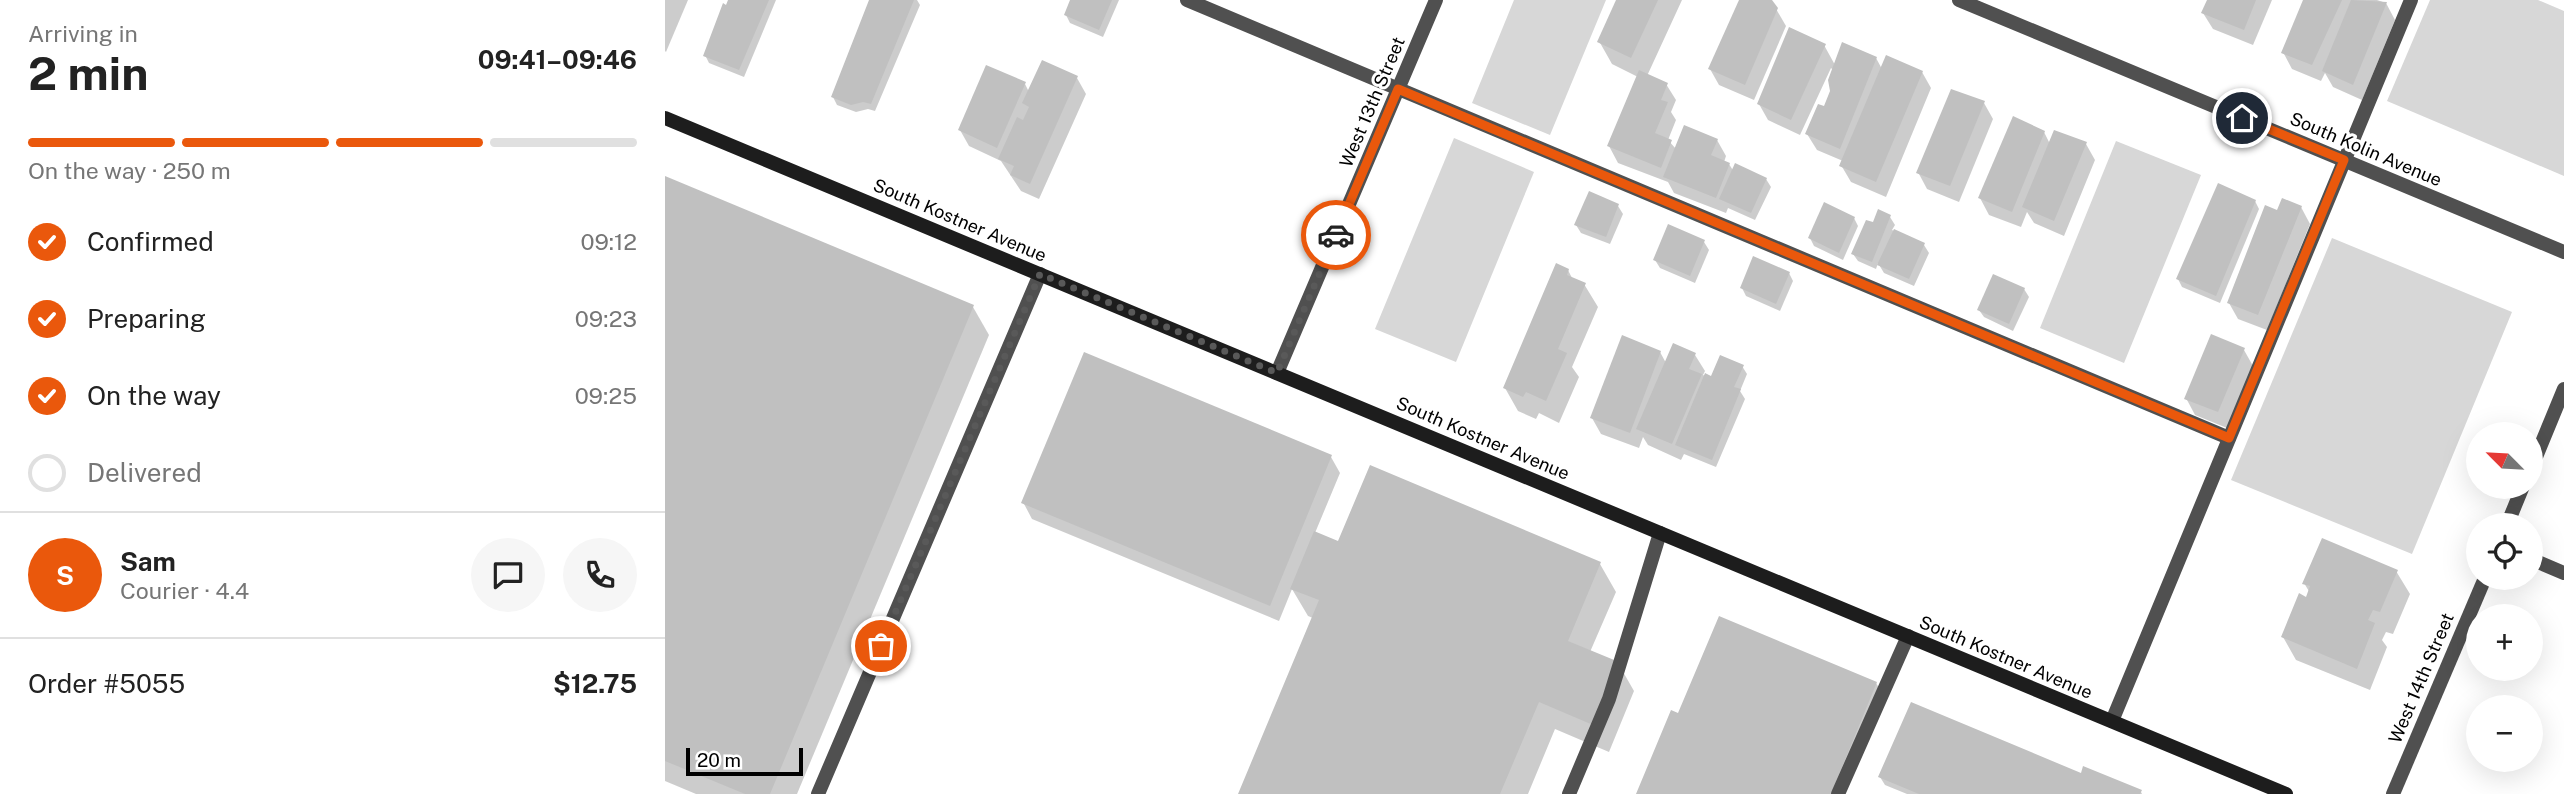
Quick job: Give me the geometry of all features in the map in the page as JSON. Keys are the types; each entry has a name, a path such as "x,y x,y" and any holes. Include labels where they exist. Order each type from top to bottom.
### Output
{"street":[{"path":"1187,0 2229,438"},
{"name":"West 13th Street","path":"1277,373 1436,0"},
{"name":"South Kolin Avenue","path":"1959,0 2564,252"},
{"path":"2112,721 2411,0"},
{"name":"South Kostner Avenue","path":"665,118 2287,794"},
{"path":"818,794 1040,274"},
{"path":"2543,440 2564,389"},
{"path":"1569,794 1609,699 1660,533"},
{"path":"2543,564 2564,573"},
{"name":"West 14th Street","path":"2393,794 2480,590"},
{"path":"1837,794 1907,636"}],"shaded area":[{"path":"1514,0 1606,0 1550,135 1472,103"},
{"path":"2430,0 2538,0 2564,11 2564,176 2387,101"},
{"path":"1454,138 1534,172 1456,362 1375,329"},
{"path":"2116,141 2201,175 2124,363 2040,328"},
{"path":"2332,238 2512,312 2412,554 2231,480"}],"building":[{"path":"728,0 769,0 739,70 703,56 723,3 726,5"},
{"path":"869,0 914,0 871,104 863,102 851,105 831,97"},
{"path":"1070,0 1112,0 1099,30 1064,15"},
{"path":"1616,0 1658,0 1631,58 1597,42"},
{"path":"1739,0 1772,0 1778,8 1745,85 1708,69"},
{"path":"2207,0 2256,0 2244,30 2201,13"},
{"path":"2303,0 2342,0 2312,65 2281,53"},
{"path":"2351,0 2387,2 2353,85 2322,71"},
{"path":"1789,27 1826,44 1791,120 1757,104"},
{"path":"1842,42 1877,57 1840,149 1805,134 1818,104 1824,106 1830,91 1828,80"},
{"path":"1886,55 1923,71 1876,182 1839,166"},
{"path":"1042,60 1078,76 1030,184 1010,175 1014,166 998,159 1017,117 1023,120 1029,107 1022,103"},
{"path":"986,65 1026,82 997,148 958,130"},
{"path":"1639,70 1668,83 1661,100 1668,102 1655,133 1672,140 1661,168 1607,146"},
{"path":"1951,89 1985,101 1950,186 1916,173"},
{"path":"2013,116 2045,131 2012,212 1978,198"},
{"path":"1684,125 1718,139 1711,155 1730,163 1716,198 1663,177"},
{"path":"2054,130 2087,142 2054,221 2022,207"},
{"path":"1735,163 1767,178 1751,213 1719,199"},
{"path":"665,176 974,305 770,794 745,794 665,761"},
{"path":"2218,183 2256,200 2216,296 2176,279"},
{"path":"1589,191 1619,204 1606,237 1574,225"},
{"path":"2282,198 2302,206 2258,315 2227,303 2265,205 2277,210"},
{"path":"1824,202 1855,217 1839,253 1808,238"},
{"path":"1878,209 1891,215 1872,262 1851,254 1866,220 1873,222"},
{"path":"1668,224 1705,240 1690,276 1653,260"},
{"path":"1894,229 1925,243 1909,279 1877,265"},
{"path":"1753,256 1790,272 1776,304 1740,288"},
{"path":"1556,263 1569,269 1567,275 1586,283 1558,349 1567,353 1546,401 1526,392 1523,397 1503,388"},
{"path":"1993,274 2025,288 2009,324 1977,310"},
{"path":"2211,334 2245,348 2218,412 2184,399"},
{"path":"1622,335 1661,351 1630,433 1590,418"},
{"path":"1673,343 1696,353 1689,369 1702,374 1672,444 1636,429"},
{"path":"1084,352 1332,455 1270,606 1021,503"},
{"path":"1720,355 1744,365 1734,387 1741,389 1712,460 1675,445 1705,373 1711,376"},
{"path":"1370,465 1601,562 1568,641 1619,662 1593,725 1539,702 1500,794 1238,794 1319,600 1290,589 1314,531 1338,541"},
{"path":"2322,538 2398,570 2380,612 2373,610 2368,620 2375,623 2357,669 2281,637 2299,593 2306,597 2310,586 2302,584"},
{"path":"1719,616 1877,682 1831,794 1636,794 1671,710 1678,713"},
{"path":"1911,702 2081,773 2083,766 2142,790 2140,794 1919,794 1878,777"}],"way so far":[{"path":"881,646 1040,274 1277,373 1336,235"}],"route":[{"path":"1336,235 1398,89 2229,438 2344,160 2242,118"}]}
